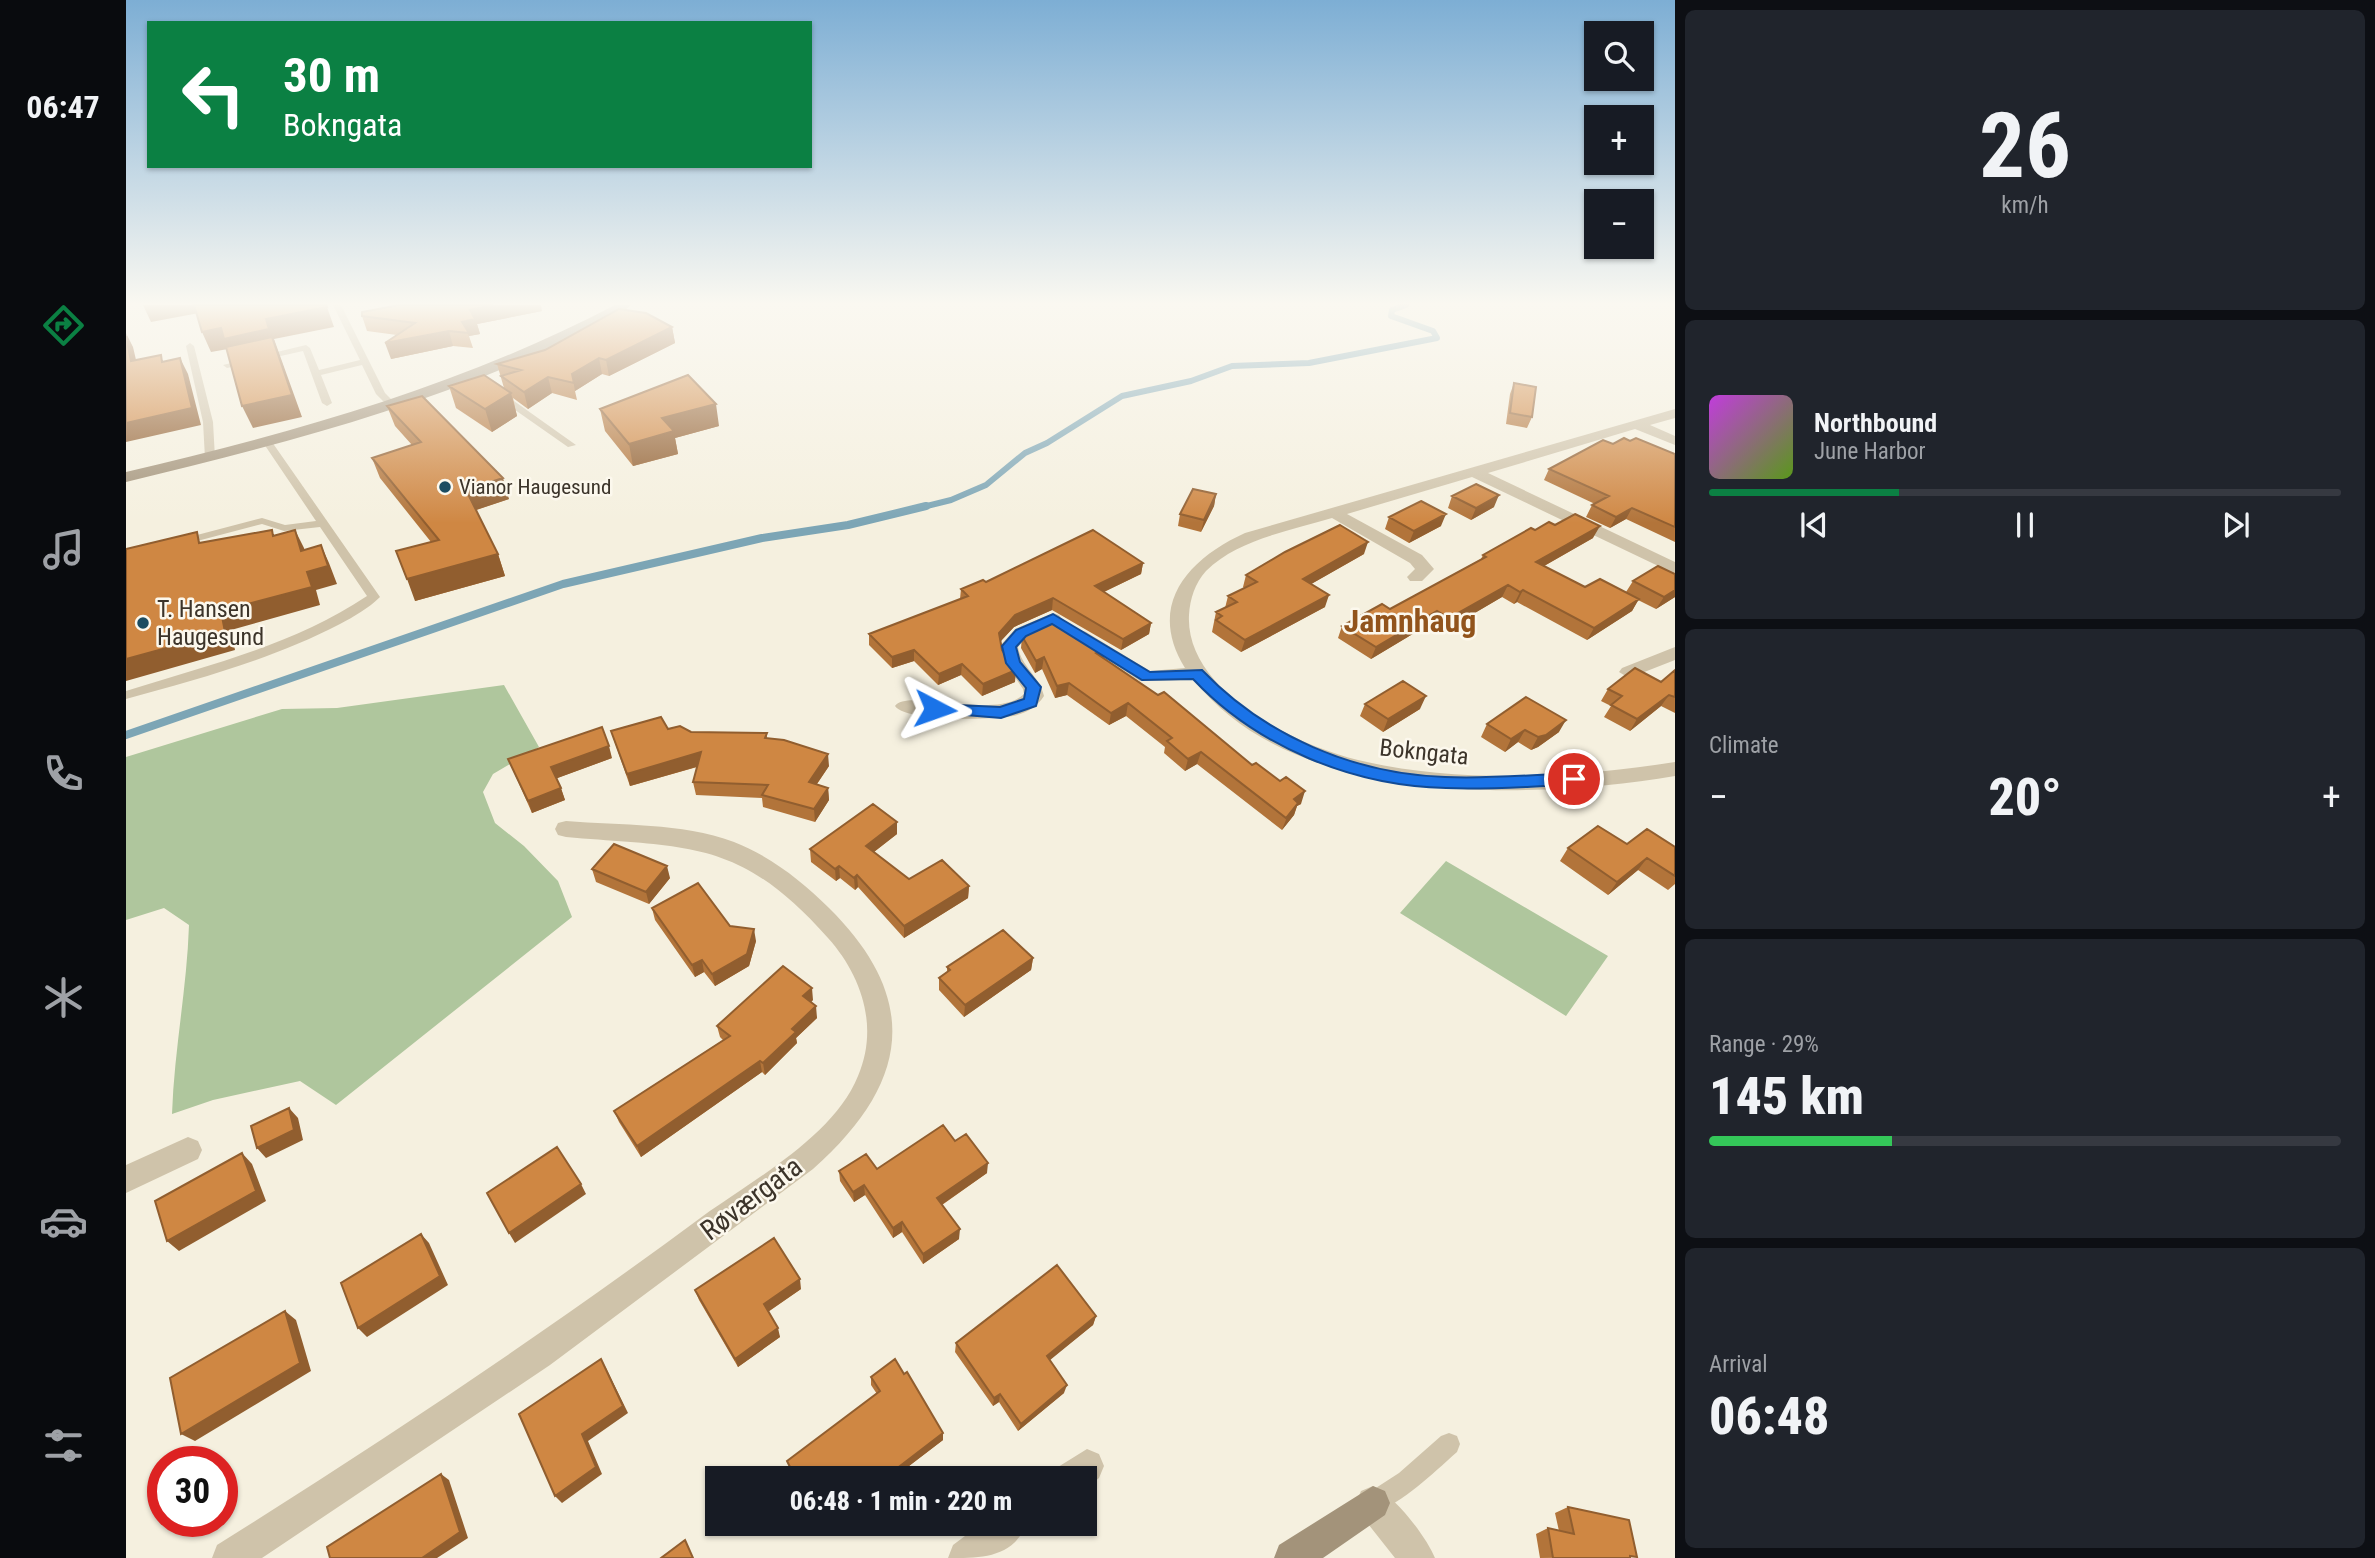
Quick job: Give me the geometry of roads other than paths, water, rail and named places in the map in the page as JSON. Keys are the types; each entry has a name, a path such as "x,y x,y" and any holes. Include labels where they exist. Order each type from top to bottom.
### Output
{"street":[{"path":"126,477 269,444 485,378"},
{"name":"Bokngata","path":"1675,413 1251,537 1219,551 1190,577 1180,605 1180,627 1187,653 1197,674 1218,696 1248,719 1295,747 1368,772 1444,783 1546,781 1675,769"},
{"path":"1635,424 1675,441"},
{"path":"1476,473 1675,569"},
{"path":"1334,513 1416,559 1425,569 1416,577"},
{"path":"905,706 1001,712 1022,708 1034,696 1033,687 1014,663 1009,646 1021,633 1053,618 1147,677 1197,674"},
{"path":"1629,672 1675,653"},
{"name":"Røværgata","path":"230,1558 336,1491 658,1269 807,1156 844,1120 870,1082 880,1037 877,995 860,957 820,911 773,875 709,842 679,837 566,829"},
{"path":"126,1179 188,1150"},
{"path":"1292,1558 1373,1503 1417,1558"},
{"path":"966,1558 994,1536"}],"lane":[{"path":"198,378 208,422 210,458"},
{"path":"318,378 327,402"},
{"path":"372,378 380,394 393,406"},
{"path":"495,392 571,445"},
{"path":"126,695 286,643 354,612 374,597 269,444"},
{"path":"167,545 262,521 284,528 323,523"},
{"path":"1373,1503 1407,1480 1449,1444"}],"waterway":[{"path":"919,508 951,500 986,485 1025,453 1047,443 1122,396 1200,378"},
{"path":"126,735 563,584 762,538 848,525 926,506"}],"place":[{"name":"Vianor Haugesund","path":"445,487"},
{"name":"T. Hansen Haugesund","path":"143,623"}],"district":[{"name":"Jamnhaug","path":"1410,621"}]}
